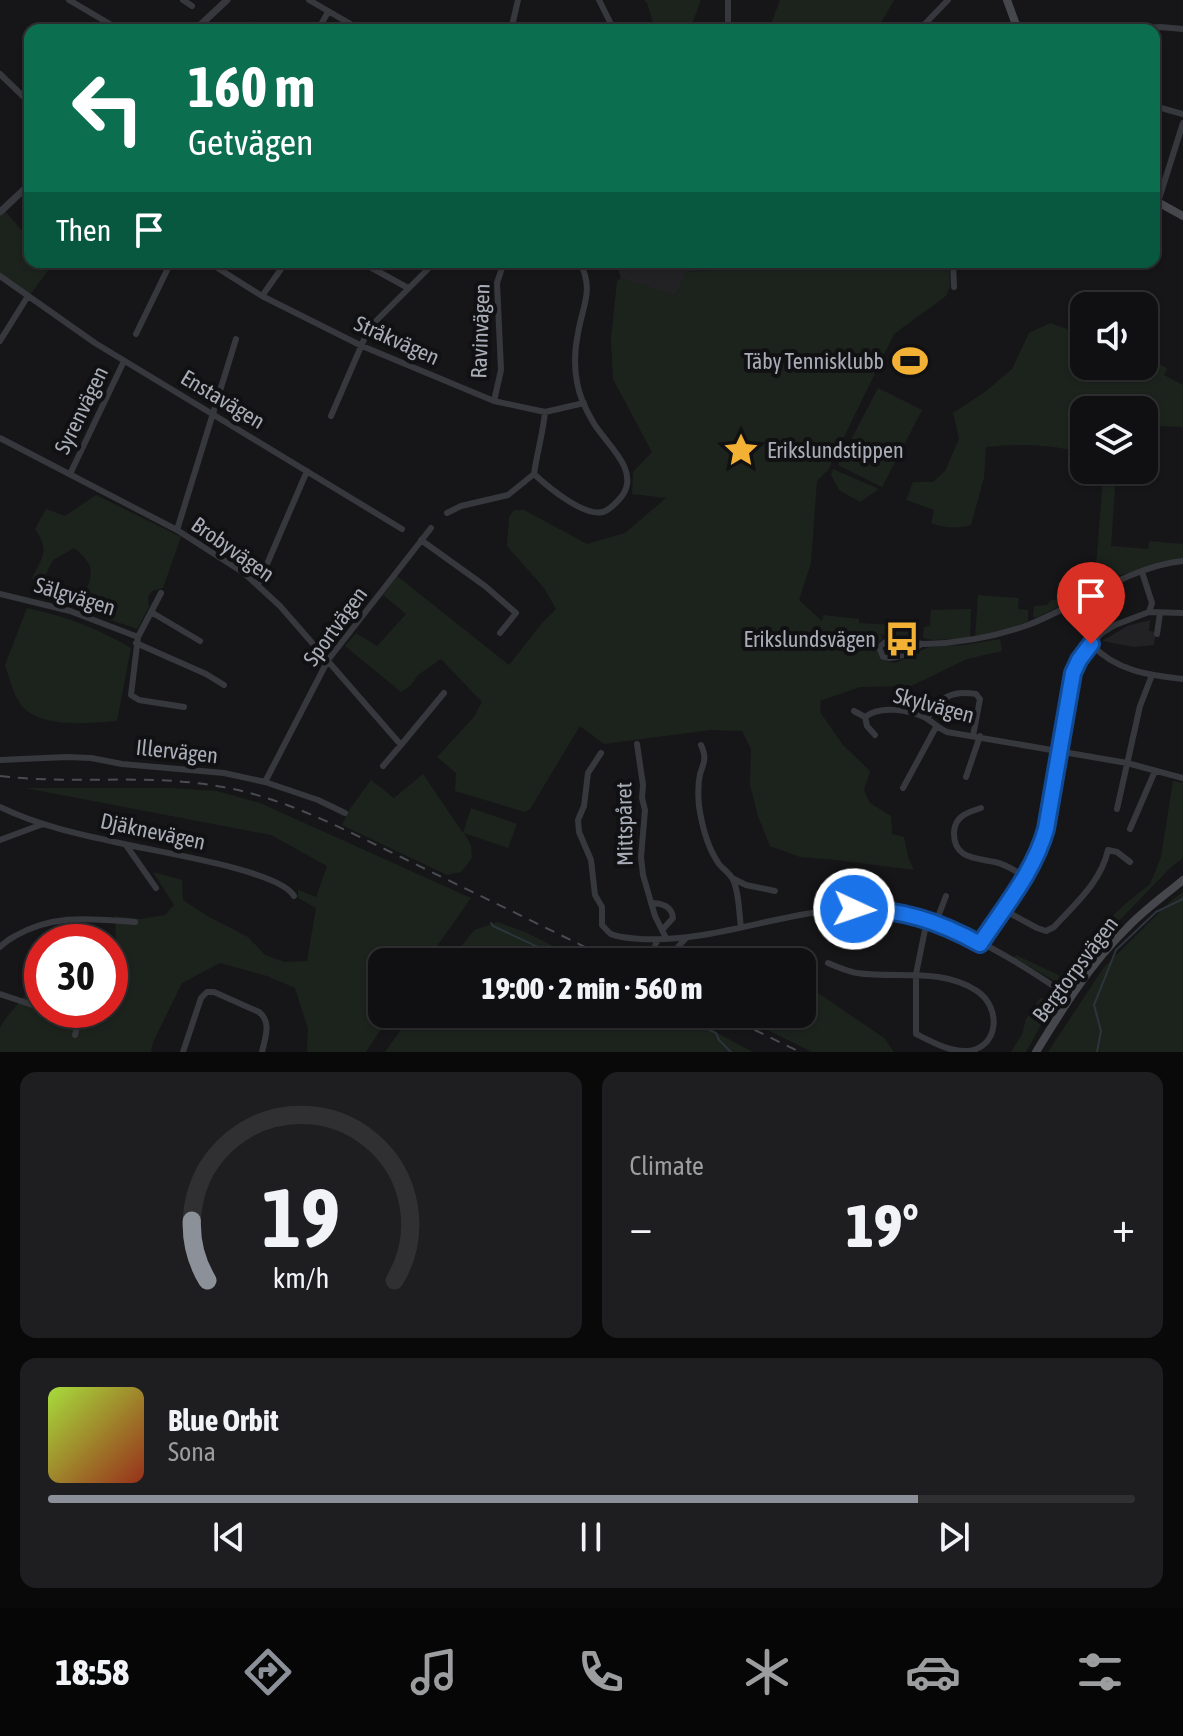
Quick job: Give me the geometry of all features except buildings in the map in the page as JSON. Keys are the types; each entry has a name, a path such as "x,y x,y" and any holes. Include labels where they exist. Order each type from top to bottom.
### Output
{"main road":[{"path":"1007,0 1016,24"},
{"path":"1160,203 1183,216"},
{"name":"Bergtorpsvägen","path":"1036,1052 1070,997 1103,953 1183,880"}],"street":[{"path":"69,0 110,24"},
{"path":"183,0 192,6"},
{"path":"201,24 227,0"},
{"path":"309,0 350,24"},
{"path":"512,24 518,0"},
{"path":"599,0 611,24"},
{"path":"728,0 728,24"},
{"path":"925,24 948,0"},
{"path":"321,24 328,12"},
{"path":"1160,27 1183,29"},
{"path":"0,74 24,97"},
{"path":"1160,108 1183,114"},
{"path":"1160,189 1183,123"},
{"path":"0,212 24,190"},
{"path":"136,334 168,268"},
{"name":"Stråkvägen","path":"223,268 262,296 362,346 494,401 545,412 584,403"},
{"path":"262,296 282,268"},
{"path":"372,268 408,288"},
{"path":"331,416 369,328 429,268"},
{"name":"Ravinvägen","path":"494,401 501,370 497,283 502,268"},
{"path":"534,474 574,504 591,511 604,512 627,489 626,471 617,453 594,423 577,383 575,358 578,334 589,288 582,268"},
{"path":"953,268 954,287"},
{"name":"Enstavägen","path":"0,276 95,343 402,529"},
{"path":"0,341 28,296"},
{"path":"177,530 236,339"},
{"name":"Syrenvägen","path":"70,474 124,361"},
{"path":"447,513 461,506 508,495 534,474 545,412"},
{"name":"Brobyvägen","path":"0,438 177,530 214,552 258,585 280,606 401,745"},
{"path":"258,585 307,471"},
{"name":"Sportvägen","path":"265,782 328,660 431,528"},
{"path":"421,540 485,586 516,613 500,633"},
{"path":"921,644 910,653 888,659 883,657 879,647 888,640 921,644 975,640 1030,624 1114,583 1155,567 1183,561"},
{"path":"1142,572 1152,603 1149,612"},
{"name":"Sälgvägen","path":"161,593 137,640 131,695 139,700 184,707"},
{"name":"Sälgvägen","path":"0,594 70,611 137,640 224,685"},
{"path":"151,612 200,641"},
{"path":"980,944 1032,867 1046,829 1073,673 1079,660 1102,633 1115,625 1149,612 1183,613"},
{"path":"1157,634 1160,613"},
{"path":"1091,644 1121,668 1183,679"},
{"path":"1117,809 1140,706 1152,675"},
{"path":"383,766 444,693"},
{"path":"927,718 949,695 976,694 980,699 976,736 966,777"},
{"name":"Skylvägen","path":"865,717 880,709 912,713 927,718 947,732 1127,763 1183,778"},
{"name":"Skylvägen","path":"854,711 865,717 867,726 875,735"},
{"path":"903,788 936,727"},
{"name":"Mittspåret","path":"637,744 645,810 641,857 643,875 655,916 666,938"},
{"path":"701,745 705,764 698,785 699,803 708,844 721,867 732,878 775,891"},
{"path":"601,753 588,773 584,806 578,820 579,832 591,860 595,895 602,907 602,925 610,934 630,938 686,938 834,910 896,911 936,922 1035,973 1070,997"},
{"name":"Illervägen","path":"0,760 91,758 122,764 224,773 265,782 345,813"},
{"path":"1130,829 1155,771"},
{"name":"Djäknevägen","path":"0,807 43,824 221,864 272,881 292,891 294,896"},
{"path":"981,808 961,816 955,825 956,844 968,857 998,862 1024,876"},
{"path":"0,840 43,824"},
{"path":"126,845 156,888"},
{"path":"1002,909 1046,931 1054,927 1098,877 1108,850 1117,852 1130,862"},
{"path":"732,878 741,927"},
{"path":"736,893 749,885"},
{"path":"936,922 946,896"},
{"name":"Mittspåret","path":"651,903 661,903 672,912 673,918 663,929"},
{"path":"0,947 26,930 53,920 135,922"},
{"path":"828,963 855,973 916,974 967,985 986,998 995,1018 989,1038 971,1051 949,1049 916,1034 916,974 927,920"},
{"path":"658,939 654,950 664,959 686,938"},
{"path":"183,1052 201,998 207,992 214,992 265,1017 267,1024 262,1052"},
{"path":"0,994 24,1002"},
{"path":"75,1035 77,1028"}],"shaded area":[{"path":"644,0 701,0 694,24 653,24"},
{"path":"780,0 894,0 880,24 771,24"},
{"path":"5,211 24,233 24,268 50,268 29,296 0,274 0,216"},
{"path":"618,268 713,268 687,272 675,296 621,278"},
{"path":"949,268 950,287 946,296 894,334 828,470 817,481 811,563 799,600 822,621 823,615 859,619 859,623 918,626 915,640 880,634 883,638 878,644 882,660 895,663 929,647 1000,639 1002,651 967,659 911,686 860,687 821,699 820,712 843,745 870,771 864,790 870,803 891,816 892,834 904,837 914,870 800,857 770,846 750,785 751,749 742,731 710,730 604,744 580,726 530,809 525,812 455,791 456,773 437,757 474,717 482,702 441,659 401,692 345,646 356,633 377,646 406,614 383,595 397,576 509,665 556,609 544,588 507,546 509,517 514,510 524,510 587,544 625,533 666,498 632,494 633,472 652,452 613,379 611,339 617,281 621,278 675,296 686,272"},
{"path":"1050,323 1070,330 1070,380 1158,380 1158,364 1167,368 1164,375 1183,385 1183,427 1158,426 1158,396 1070,396 1070,450 1018,445 986,447 984,478 971,525 951,527 931,523 934,510 906,500 913,482 933,482 945,471 959,439 953,413 1012,369 1029,333"},
{"path":"878,388 922,410 882,487 838,465"},
{"path":"833,469 879,489 860,502 839,490 831,475"},
{"path":"1102,484 1115,484 1111,546 1148,549 1149,541 1183,544 1183,559 1121,575 1036,618 1033,616 1034,606 1047,605 1051,600 1056,600 1058,582 1078,583 1080,566 1096,566"},
{"path":"96,495 181,537 163,588 152,591 148,597 149,607 137,629 63,603 86,592 90,578 88,563 74,548 53,560 39,588 32,578 44,548 35,529 46,509 65,516"},
{"path":"978,595 1019,598 1018,609 1028,610 1028,622 975,638"},
{"path":"27,608 80,624 131,648 117,721 77,723 49,720 26,710 18,700 5,665"},
{"path":"971,609 970,638 923,638 924,627 930,626 931,610"},
{"path":"1150,620 1149,631 1156,632 1154,645 1134,647 1102,641 1127,626"},
{"path":"423,774 463,833 471,808 517,824 508,848 464,833 471,845 472,858 461,872 447,875 342,825 371,780 394,798"},
{"path":"1173,781 1183,783 1183,858 1062,980 1055,981 1014,958 1016,955 1060,976 1097,931 1150,884 1161,857"},
{"path":"25,788 217,791 260,803 471,898 436,948 368,948 368,1028 382,1028 366,1052 307,1052 308,1029 295,988 267,976 220,963 182,983 151,1052 0,1052 0,1028 24,996 24,1028 128,1028 128,924 115,924 115,916 140,919 165,915 174,905 153,872 182,880 183,900 248,937 265,955 285,962 307,961 316,908 298,898 298,890 316,897 327,866 271,835"},
{"path":"1183,892 1183,1052 1048,1052 1104,967"},
{"path":"498,922 558,948 460,948 474,930"},
{"path":"816,992 884,1038 894,1052 812,1052 763,1028 816,1028"},
{"path":"1040,998 1048,1000 1051,1007 1026,1052 1011,1052 1022,1034 1026,1019"},
{"path":"402,1028 708,1028 753,1052 385,1052"}],"waterway":[{"path":"1097,1052 1101,1031 1094,1005 1116,950 1156,912 1183,899"},
{"path":"491,923 540,948"},
{"path":"705,1028 716,1033 731,1052"}],"railway":[{"path":"0,776 168,781 247,792 338,826 586,948"},
{"path":"751,1028 800,1052"}],"place":[{"name":"Täby Tennisklubb","path":"910,361"},
{"name":"Erikslundstippen","path":"741,450"},
{"name":"Erikslundsvägen","path":"902,639"}],"route":[{"path":"854,909 914,915 938,922 980,944 1032,867 1042,844 1073,673 1091,644"}]}
